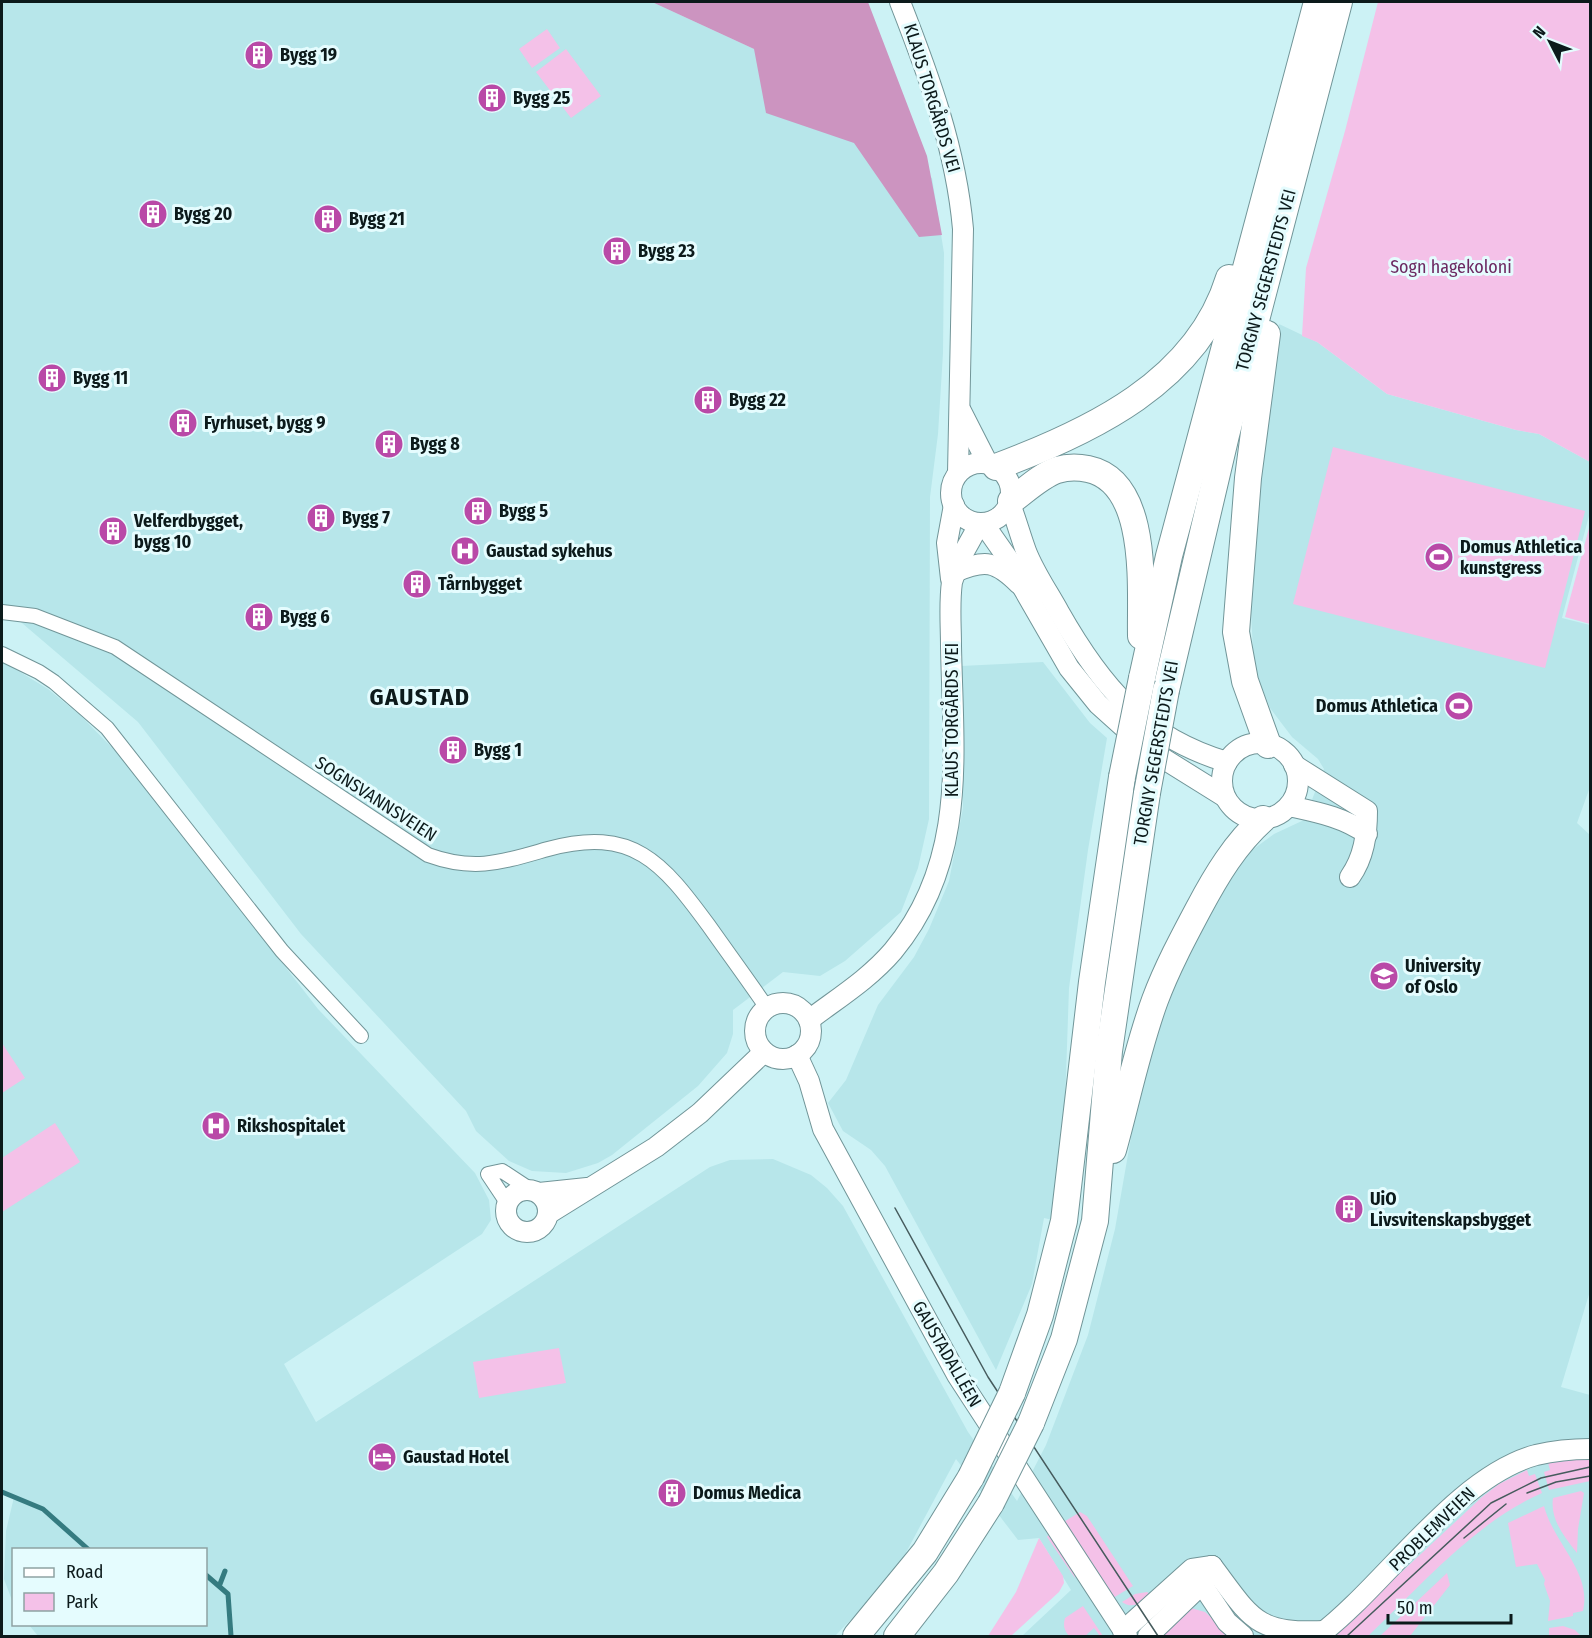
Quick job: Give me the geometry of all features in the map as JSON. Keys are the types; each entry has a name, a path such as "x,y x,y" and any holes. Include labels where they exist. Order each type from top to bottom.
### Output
{"highway":[{"name":"TORGNY SEGERSTEDTS VEI","path":"896,1590 925,1552 971,1477 1012,1394 1040,1315 1064,1221 1094,970 1122,777 1142,673 1196,452 1279,153 1317,2"},
{"name":"TORGNY SEGERSTEDTS VEI","path":"897,1636 951,1565 991,1503 1031,1423 1064,1340 1079,1291 1099,1196 1111,1039 1147,794 1166,690 1226,435 1339,2"},
{"path":"992,465 1061,441 1130,404 1152,388 1184,356 1208,325 1223,300 1248,216 1279,153"},
{"path":"1268,745 1241,664 1236,615 1251,447 1288,199"},
{"path":"1010,502 1047,475 1070,468 1101,473 1117,485 1131,511 1137,539 1142,673"},
{"path":"1099,1196 1131,1077 1160,989 1179,945 1219,873 1248,832 1263,819"},
{"path":"842,1636 861,1617 896,1590"},
{"path":"856,1636 896,1590"}],"street":[{"name":"KLAUS TORGÅRDS VEI","path":"900,2 925,66 948,138 960,195 963,230 958,375 961,411 958,473"},
{"name":"KLAUS TORGÅRDS VEI","path":"961,411 992,465"},
{"path":"1227,762 1183,747 1133,713 1113,692 1084,655 1033,566 1010,502 1010,485 992,465 972,465 958,473 951,489 954,505 964,518 981,524 1007,554 1018,573 1023,588 1069,668 1098,704 1148,749 1225,797 1239,813 1263,819 1273,817 1289,806 1296,794 1298,782 1294,765"},
{"path":"981,524 1000,517 1010,502"},
{"name":"KLAUS TORGÅRDS VEI","path":"809,1020 860,983 892,951 919,913 939,868 948,832 954,786 953,577 946,543 954,505"},
{"name":"KLAUS TORGÅRDS VEI","path":"953,577 981,524"},
{"path":"953,577 972,565 988,564 999,567 1023,588"},
{"name":"SOGNSVANNSVEIEN","path":"2,612 35,616 115,647 428,855 458,864 484,866 586,841 615,844 638,852 661,866 680,886 767,1008"},
{"path":"2,654 39,672 107,728 282,951 361,1036"},
{"path":"1225,797 1222,775 1227,762 1245,746 1268,745 1280,749 1294,765 1366,811 1366,834 1361,856 1350,877"},
{"path":"1289,806 1332,816 1357,826 1366,834"},
{"path":"775,1004 791,1004 798,1007 809,1020 810,1036 807,1044 796,1055 782,1059 764,1052 758,1044 755,1028 757,1020 767,1008 775,1004"},
{"path":"548,1214 547,1202 535,1192 502,1172 488,1174 507,1204 508,1220 521,1231 538,1229 548,1214 571,1201 587,1188 626,1167 682,1126 764,1052"},
{"name":"GAUSTADALLÉEN","path":"796,1055 809,1081 823,1129 957,1376 1125,1634"},
{"path":"507,1204 519,1191 587,1188"},
{"name":"PROBLEMVEIEN","path":"1197,1577 1212,1566 1245,1609 1260,1622 1287,1631 1322,1634 1480,1483 1535,1456 1590,1449"},
{"path":"1125,1634 1197,1577"},
{"path":"1148,1636 1197,1577"},
{"path":"1197,1577 1227,1622 1243,1636"}],"shaded area":[{"name":"Gaustad sykehus","path":"2,2 652,2 754,49 932,178 944,253 943,353 938,434 930,497 929,819 918,868 901,912 845,961 820,976 783,972 733,1010 733,1034 727,1053 698,1086 612,1155 598,1163 566,1173 532,1171 509,1161 476,1131 466,1111 301,934 138,722 2,606"},
{"path":"652,2 868,2 927,156 942,235 919,237 854,143 766,113 754,49"},
{"name":"University of Oslo","path":"1279,324 1317,342 1387,394 1516,430 1539,434 1590,462 1590,512 1562,618 1590,625 1590,787 1577,823 1590,835 1590,1291 1561,1387 1590,1395 1590,1636 1022,1636 1071,1590 1039,1538 1018,1540 956,1459 894,1575 835,1636 38,1636 30,1626 207,1626 207,1548 12,1548 12,1600 4,1579 6,1531 14,1497 2,1492 2,661 48,689 81,716 128,764 318,1009 475,1173 489,1200 491,1220 482,1234 284,1364 316,1422 710,1167 730,1160 773,1159 811,1175 843,1206 968,1432 1017,1501 1046,1445 1088,1335 1115,1229 1137,1103 1170,994 1202,925 1244,856 1274,834 1304,820 1324,769 1318,759 1292,737 1270,708 1257,676 1253,651 1250,592 1256,475"},
{"path":"1043,662 1090,723 1107,738 1088,850 1069,988 1065,1104 1053,1220 1044,1218 1032,1284 996,1370 885,1166 871,1150 843,1131 828,1103 846,1080 878,1005 914,957 929,929 949,881 963,808 961,666"}],"green space":[{"name":"Sogn hagekoloni","path":"1378,2 1590,2 1590,462 1539,434 1516,430 1387,394 1317,342 1302,336 1306,268 1345,131"},
{"path":"547,29 560,48 532,68 519,49"},
{"path":"566,49 601,96 571,118 536,72"},
{"name":"Domus Athletica kunstgress","path":"1333,447 1585,511 1545,668 1293,604"},
{"path":"1590,528 1590,624 1565,617"},
{"path":"2,1043 25,1078 2,1093"},
{"path":"55,1123 80,1162 2,1212 2,1158"},
{"path":"559,1348 566,1383 479,1398 473,1362"},
{"path":"1590,1458 1590,1481 1549,1490 1544,1472 1550,1470 1548,1463"},
{"path":"1527,1470 1529,1476 1535,1474 1542,1493 1517,1505 1471,1538 1368,1636 1333,1636 1482,1497 1499,1484"},
{"path":"1581,1491 1584,1493 1577,1553 1562,1533 1556,1520 1553,1498"},
{"path":"1544,1506 1549,1520 1577,1571 1584,1597 1583,1611 1573,1613 1573,1616 1548,1621 1550,1601 1544,1584 1545,1580 1537,1564 1516,1567 1508,1523"},
{"path":"1080,1512 1087,1516 1133,1586 1113,1598 1062,1523"},
{"path":"1049,1534 1074,1572 1075,1578 1047,1537"},
{"path":"1039,1538 1063,1576 1064,1583 1059,1592 1011,1636 988,1636 1016,1592"},
{"path":"1447,1573 1450,1585 1410,1636 1380,1636"},
{"path":"1147,1592 1151,1595 1137,1604 1130,1605 1122,1602 1135,1594"},
{"path":"1083,1606 1103,1636 1100,1636 1094,1628 1085,1636 1067,1634 1064,1627 1065,1618"},
{"path":"1191,1608 1205,1612 1232,1636 1161,1636 1185,1610"},
{"path":"1563,1626 1575,1630 1581,1636 1549,1636 1549,1628"}],"waterway":[{"path":"2,1492 43,1509 87,1548"},
{"path":"220,1584 225,1571"},
{"path":"207,1576 228,1594 231,1636"}],"tram line":[{"path":"895,1208 988,1377 1158,1636"},
{"path":"1347,1636 1491,1503 1541,1478 1590,1467"},
{"path":"1527,1493 1556,1482 1590,1476"},
{"path":"1464,1538 1506,1504"}],"place":[{"name":"Bygg 19","path":"259,55"},
{"name":"Bygg 25","path":"492,98"},
{"name":"Bygg 20","path":"153,214"},
{"name":"Bygg 21","path":"328,219"},
{"name":"Bygg 23","path":"617,251"},
{"name":"Bygg 11","path":"52,378"},
{"name":"Bygg 22","path":"708,400"},
{"name":"Fyrhuset, bygg 9","path":"183,423"},
{"name":"Bygg 8","path":"389,444"},
{"name":"Bygg 5","path":"478,511"},
{"name":"Bygg 7","path":"321,518"},
{"name":"Velferdbygget, bygg 10","path":"113,531"},
{"name":"Gaustad sykehus","path":"465,551"},
{"name":"Domus Athletica kunstgress","path":"1439,557"},
{"name":"Tårnbygget","path":"417,584"},
{"name":"Bygg 6","path":"259,617"},
{"name":"Domus Athletica","path":"1459,706"},
{"name":"Bygg 1","path":"453,750"},
{"name":"University of Oslo","path":"1384,976"},
{"name":"Rikshospitalet","path":"216,1126"},
{"name":"UiO Livsvitenskapsbygget","path":"1349,1209"},
{"name":"Gaustad Hotel","path":"382,1457"},
{"name":"Domus Medica","path":"672,1493"}],"district":[{"name":"GAUSTAD","path":"420,697"}]}
